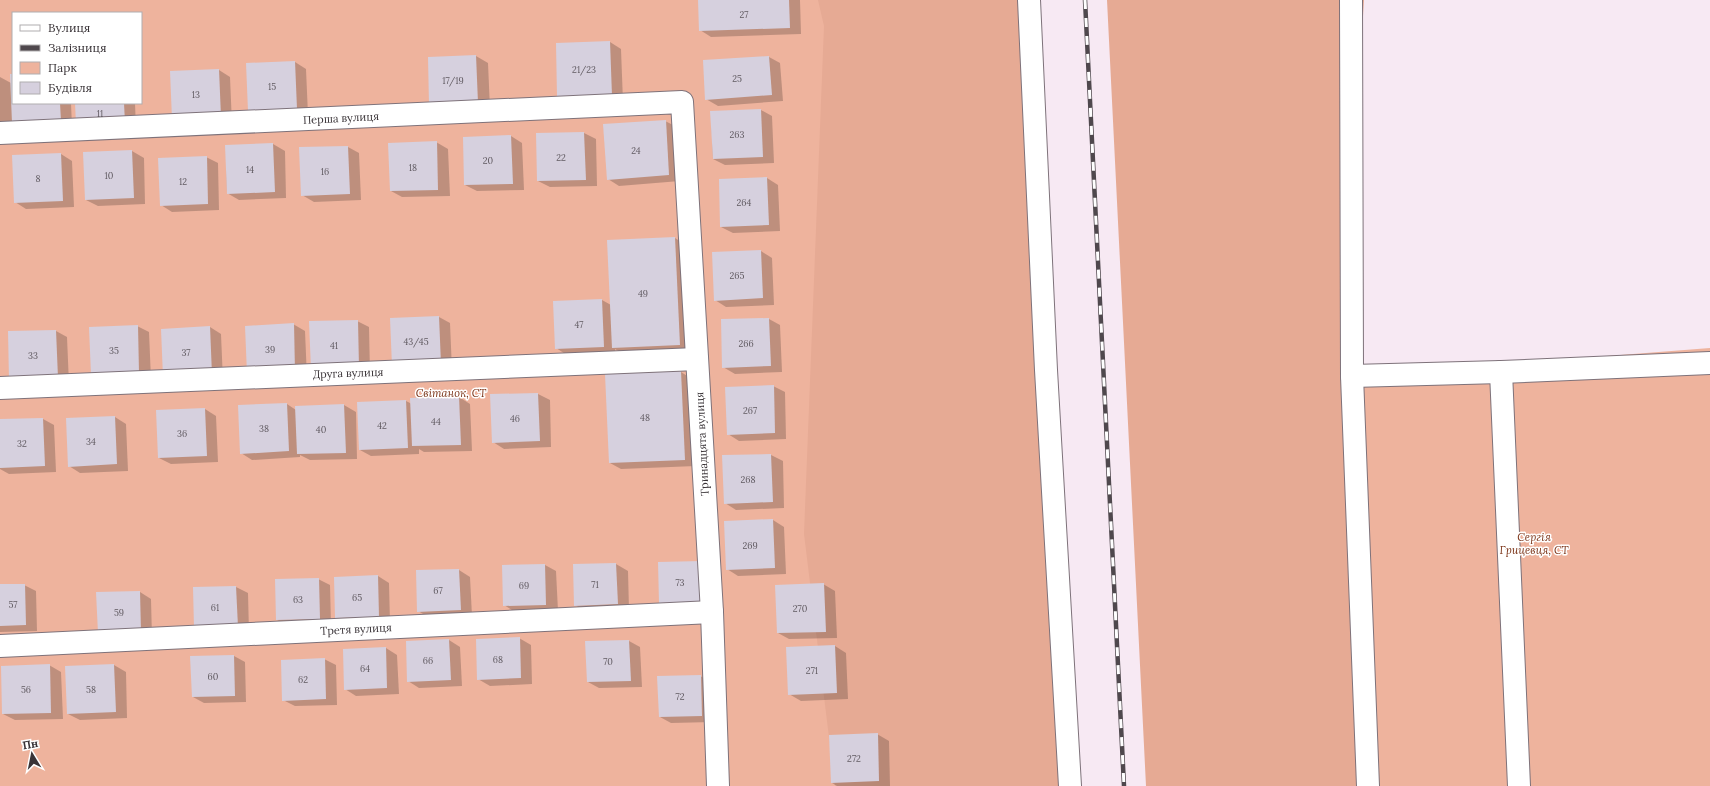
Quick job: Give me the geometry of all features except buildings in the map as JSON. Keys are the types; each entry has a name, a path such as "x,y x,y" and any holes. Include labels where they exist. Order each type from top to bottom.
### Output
{"street":[{"path":"1029,0 1047,378 1070,786"},
{"path":"1351,0 1352,376 1368,786"},
{"name":"Перша вулиця","path":"0,133 682,102"},
{"name":"Тринадцята вулиця","path":"682,102 712,612 718,786"},
{"name":"Друга вулиця","path":"0,388 697,359"},
{"path":"1352,376 1501,372 1710,362"},
{"path":"1501,372 1519,786"},
{"name":"Третя вулиця","path":"0,646 712,612"}],"green space":[{"name":"Світанок, СТ","path":"0,0 892,0 903,786 0,786"},
{"name":"Сергія Грицевця, СТ","path":"1710,348 1710,786 1368,786 1352,376"}],"shaded area":[{"path":"818,0 1032,0 1074,786 835,786 804,534 824,26"},
{"path":"1107,0 1364,0 1352,194 1371,786 1146,786"}],"railway":[{"path":"1085,0 1124,786"}]}
